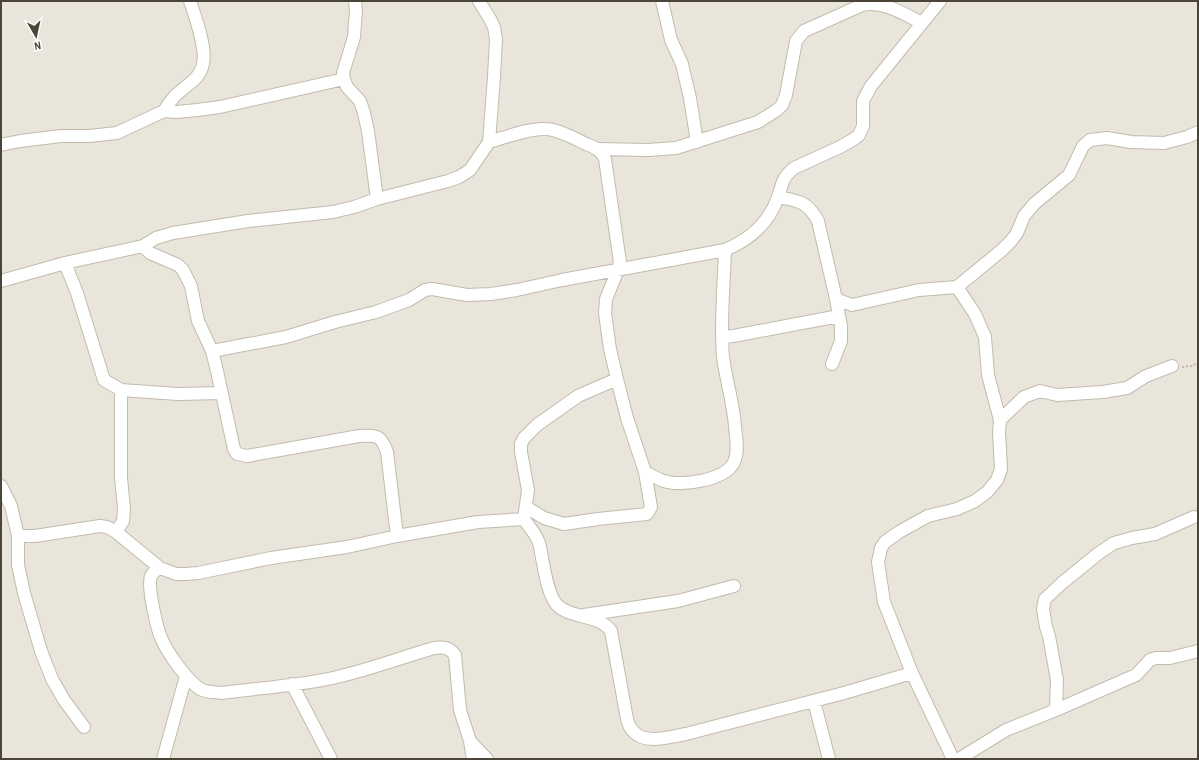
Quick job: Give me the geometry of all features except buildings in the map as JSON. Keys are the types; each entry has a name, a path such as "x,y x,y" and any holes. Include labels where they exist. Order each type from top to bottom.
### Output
{"street":[{"path":"1,145 61,136 89,136 117,133 164,110 170,100 200,72 203,64 200,38 190,1"},
{"path":"355,1 356,10 354,38 344,73 344,79 347,87 360,101 364,113 368,130 377,199"},
{"path":"1,281 65,263 143,246 156,238 189,229 333,212 459,177 470,170 489,142 496,39 494,26 479,1"},
{"path":"662,1 671,40 682,64 690,98 697,142"},
{"path":"212,351 286,337 376,312 409,300 425,290 467,295 491,294 724,250 746,239 772,212 778,197 781,183 794,168 846,144 859,135 863,126 863,101 871,86 940,1"},
{"path":"489,142 531,131 546,129 599,149 648,150 676,148 758,122 777,110 782,105 786,95 796,41 804,31 868,3 876,2 888,6 922,23"},
{"path":"164,110 177,112 212,108 344,79"},
{"path":"836,299 852,305 919,290 957,286 1011,241 1017,233 1024,216 1034,204 1069,175 1083,146 1090,140 1107,138 1131,142 1164,143 1186,138 1198,132"},
{"path":"526,507 550,521 564,524 647,514 651,508 645,472 627,418 616,379 610,349 605,313 606,299 618,270 620,257 604,159 599,149"},
{"path":"778,197 802,203 812,210 818,221 836,299 841,330 841,341 832,364"},
{"path":"143,246 150,253 178,265 184,270 191,286 198,321 212,351 218,371 234,449 237,454 247,456 360,436 380,438 384,443 387,452 397,536"},
{"path":"645,472 665,482 680,484 713,479 729,469 734,463 736,448 734,418 724,364 722,337 724,250"},
{"path":"65,263 77,293 104,380 121,390 178,394 222,393"},
{"path":"953,759 912,673 884,602 878,562 881,548 885,542 928,516 958,508 975,501 987,492 997,480 1001,469 999,432 1000,420 988,375 983,332 975,314 957,286"},
{"path":"722,337 839,316"},
{"path":"1000,420 1024,397 1040,391 1057,395 1103,392 1127,388 1146,376 1172,366"},
{"path":"616,379 578,396 537,425 524,438 521,444 521,452 528,490 524,520 538,541 552,599 559,607 607,625 611,631 626,719 633,731 640,736 661,739 686,734 870,686 912,673"},
{"path":"116,532 123,521 124,508 121,478 121,390"},
{"path":"1,486 11,506 18,536 19,572 41,650 52,679 64,700 84,727"},
{"path":"1056,710 1057,680 1043,609 1045,599 1062,583 1099,553 1114,543 1155,534 1194,517"},
{"path":"18,536 35,536 100,526 107,527 116,532 160,568 176,574 198,573 271,558 347,547 397,536 478,522 524,520"},
{"path":"160,568 154,572 150,578 157,628 164,644 186,676 200,689 211,692 221,692 332,678 364,670 434,648 443,647 451,650 454,656 460,710 470,741 473,759"},
{"path":"581,616 678,601 734,586"},
{"path":"959,759 1006,730 1136,675 1150,660 1156,658 1178,657 1198,651"},
{"path":"163,759 186,676"},
{"path":"292,684 331,759"},
{"path":"814,701 830,759"},
{"path":"470,741 487,759"}],"path":[{"path":"1172,366 1184,368 1198,363"}],"shaded area":[{"path":"1,1 1198,1 1198,759 1,759"}]}
